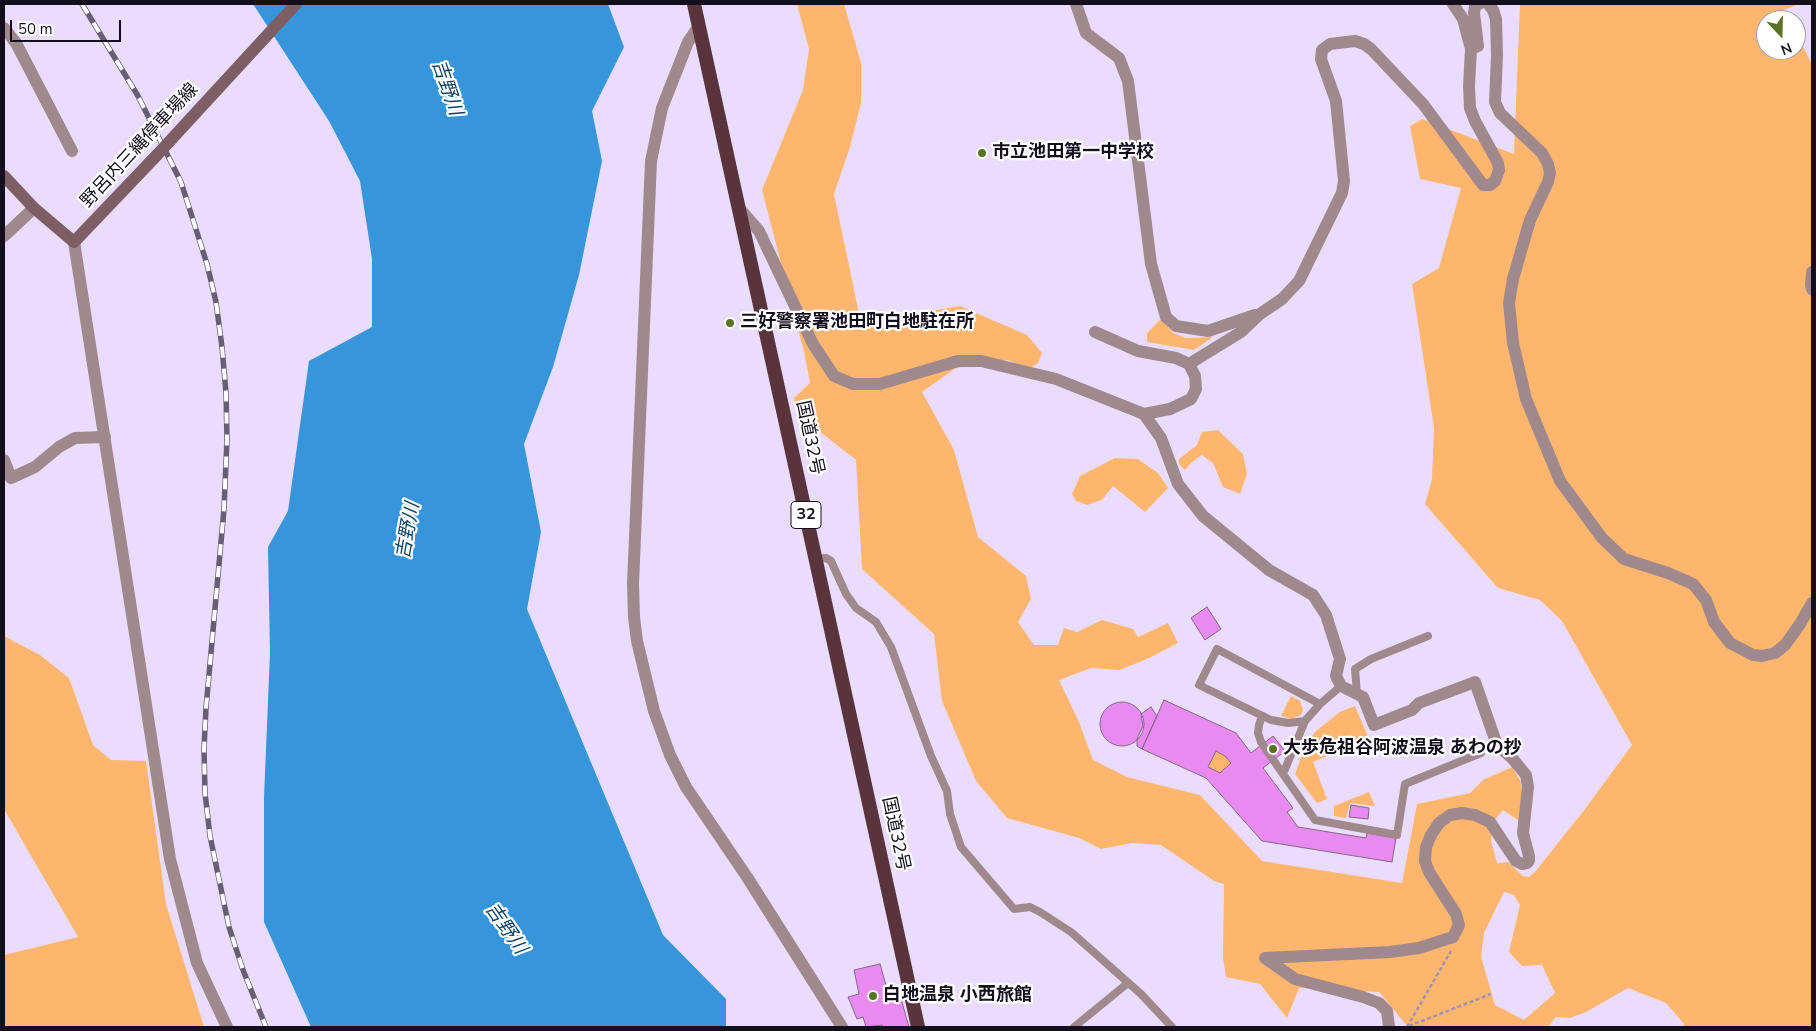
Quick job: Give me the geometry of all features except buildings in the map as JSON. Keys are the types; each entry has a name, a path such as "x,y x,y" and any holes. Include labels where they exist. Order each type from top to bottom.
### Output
{"highway":[{"name":"国道32号","path":"694,4 918,1027"}],"main road":[{"name":"野呂内三縄停車場線","path":"74,242 296,4"},
{"path":"4,176 34,208 74,242"}],"street":[{"path":"1076,4 1086,33 1118,58 1124,68 1128,81 1151,264 1166,317 1176,326 1208,331 1260,314"},
{"path":"1189,364 1241,332 1260,314 1282,298 1299,281 1342,193 1344,181 1336,101 1321,59 1322,50 1330,44 1355,41 1371,49 1423,104 1483,185 1490,185 1495,180 1498,163 1470,108 1471,49 1463,19 1453,4"},
{"path":"1471,49 1478,46 1474,13 1475,6 1479,4"},
{"path":"1488,4 1493,10 1496,19 1498,55 1495,102 1500,113 1542,153 1550,173 1548,182 1530,220 1513,279 1509,303 1513,343 1526,399 1560,481 1602,538 1624,559 1668,573 1694,584 1706,600 1714,622 1730,643 1753,655 1762,656 1775,653 1785,645 1812,603"},
{"path":"699,26 688,42 662,108 651,160 633,584 637,641 654,712 670,755 686,787 747,877 842,1027"},
{"path":"4,28 16,43 72,151"},
{"path":"4,236 34,208"},
{"path":"739,208 759,231 813,344 834,376 853,384 880,384 958,361 981,361 1056,379 1144,414 1170,409 1191,399 1196,389 1195,376 1189,364 1176,358 1138,351 1096,332"},
{"path":"74,242 170,859 197,963 226,1027"},
{"path":"1812,272 1812,288"},
{"path":"1144,414 1161,438 1178,484 1203,516 1269,570 1313,595 1326,615 1340,659 1336,676 1341,686 1363,697 1374,725 1412,710 1420,703 1475,682 1497,745 1512,758 1526,776 1528,787 1524,833 1530,861 1527,863 1522,864 1516,861 1490,822 1475,815 1462,812 1450,815 1439,822 1431,835 1426,847 1425,861 1429,872 1456,914 1459,925 1453,937 1419,948 1390,952 1265,958 1295,979 1379,1003 1387,1011 1389,1027"},
{"path":"4,460 7,479 35,467 59,447 75,438 105,437"}],"lane":[{"path":"815,559 826,558 831,561 846,594 856,608 876,622 891,647 931,756 946,791 950,814 961,847 1014,909 1030,908 1040,912 1071,932 1128,983 1172,1027"},
{"path":"1357,694 1355,669 1371,659 1428,636"},
{"path":"1305,721 1288,723 1271,720 1199,685 1217,649 1320,704"},
{"path":"1283,774 1305,721 1320,704 1341,686"},
{"path":"1262,716 1258,733 1261,742 1315,820 1397,834 1405,784 1481,753"},
{"path":"1074,1027 1128,983"}],"path":[{"path":"1408,1027 1451,953 1453,937"},
{"path":"1408,1027 1491,994"}],"shaded area":[{"path":"797,4 844,4 861,63 861,103 850,147 834,194 861,323 960,306 1027,335 1042,353 1038,363 1028,370 1008,360 956,368 922,392 954,450 978,537 1026,576 1031,599 1018,622 1034,645 1058,645 1064,628 1077,632 1102,620 1133,629 1138,637 1168,623 1178,643 1120,670 1091,668 1059,680 1079,722 1093,760 1127,777 1200,795 1262,861 1402,883 1417,804 1470,793 1483,780 1512,767 1520,780 1522,790 1519,821 1503,810 1494,821 1491,840 1497,863 1508,862 1523,876 1529,877 1585,809 1632,745 1562,621 1540,600 1498,588 1425,504 1432,479 1434,428 1412,284 1439,268 1461,188 1420,179 1410,126 1422,119 1514,154 1520,4 1799,4 1784,10 1756,10 1756,60 1806,60 1806,52 1812,64 1812,1027 1684,1027 1684,1024 1666,1003 1628,988 1586,1012 1570,1018 1556,1017 1548,1027 1408,1027 1379,992 1299,988 1287,1018 1260,984 1226,977 1223,957 1224,884 1214,881 1161,845 1132,843 1101,849 1079,838 1007,818 976,781 942,701 934,634 862,569 856,460 814,427 800,429 794,398 810,383 804,352 762,190 803,90 809,49","holes":["1504,892 1514,895 1520,905 1509,952 1522,966 1542,965 1555,993 1524,1020 1495,1005 1481,957 1484,933"]},
{"path":"1161,319 1173,333 1186,338 1213,337 1194,350 1147,342 1147,333"},
{"path":"1218,430 1243,454 1247,474 1240,494 1223,487 1213,463 1202,455 1185,470 1179,464 1179,459 1197,445 1202,432"},
{"path":"1115,458 1138,459 1158,473 1168,488 1145,512 1113,486 1102,500 1087,505 1076,501 1072,494 1080,476"},
{"path":"4,636 40,655 69,678 93,745 111,760 146,761 166,904 204,1027 4,1027 4,955 78,937 4,809"},
{"path":"1291,696 1300,701 1303,710 1301,715 1291,719 1281,716"},
{"path":"1355,706 1369,739 1313,762 1327,799 1317,803 1295,774 1306,744 1316,731 1340,712"},
{"path":"1216,751 1225,756 1231,763 1220,773 1208,767"},
{"path":"1369,792 1375,806 1350,803 1346,818 1334,816 1334,806"}],"water":[{"name":"吉野川","path":"253,4 608,4 624,47 592,111 602,161 579,275 553,367 524,444 541,532 527,609 663,935 726,999 726,1027 311,1027 264,922 264,797 270,653 268,547 288,511 309,361 372,327 372,259 360,181 329,121"}],"railway":[{"path":"82,4 138,96 181,182 207,264 216,302 226,393 227,439 224,509 206,708 204,749 205,793 210,836 229,927 243,970 266,1027"}],"place":[{"name":"市立池田第一中学校","path":"982,153"},
{"name":"三好警察署池田町白地駐在所","path":"730,323"},
{"name":"大歩危祖谷阿波温泉 あわの抄","path":"1273,749"},
{"name":"白地温泉 小西旅館","path":"873,996"}]}
